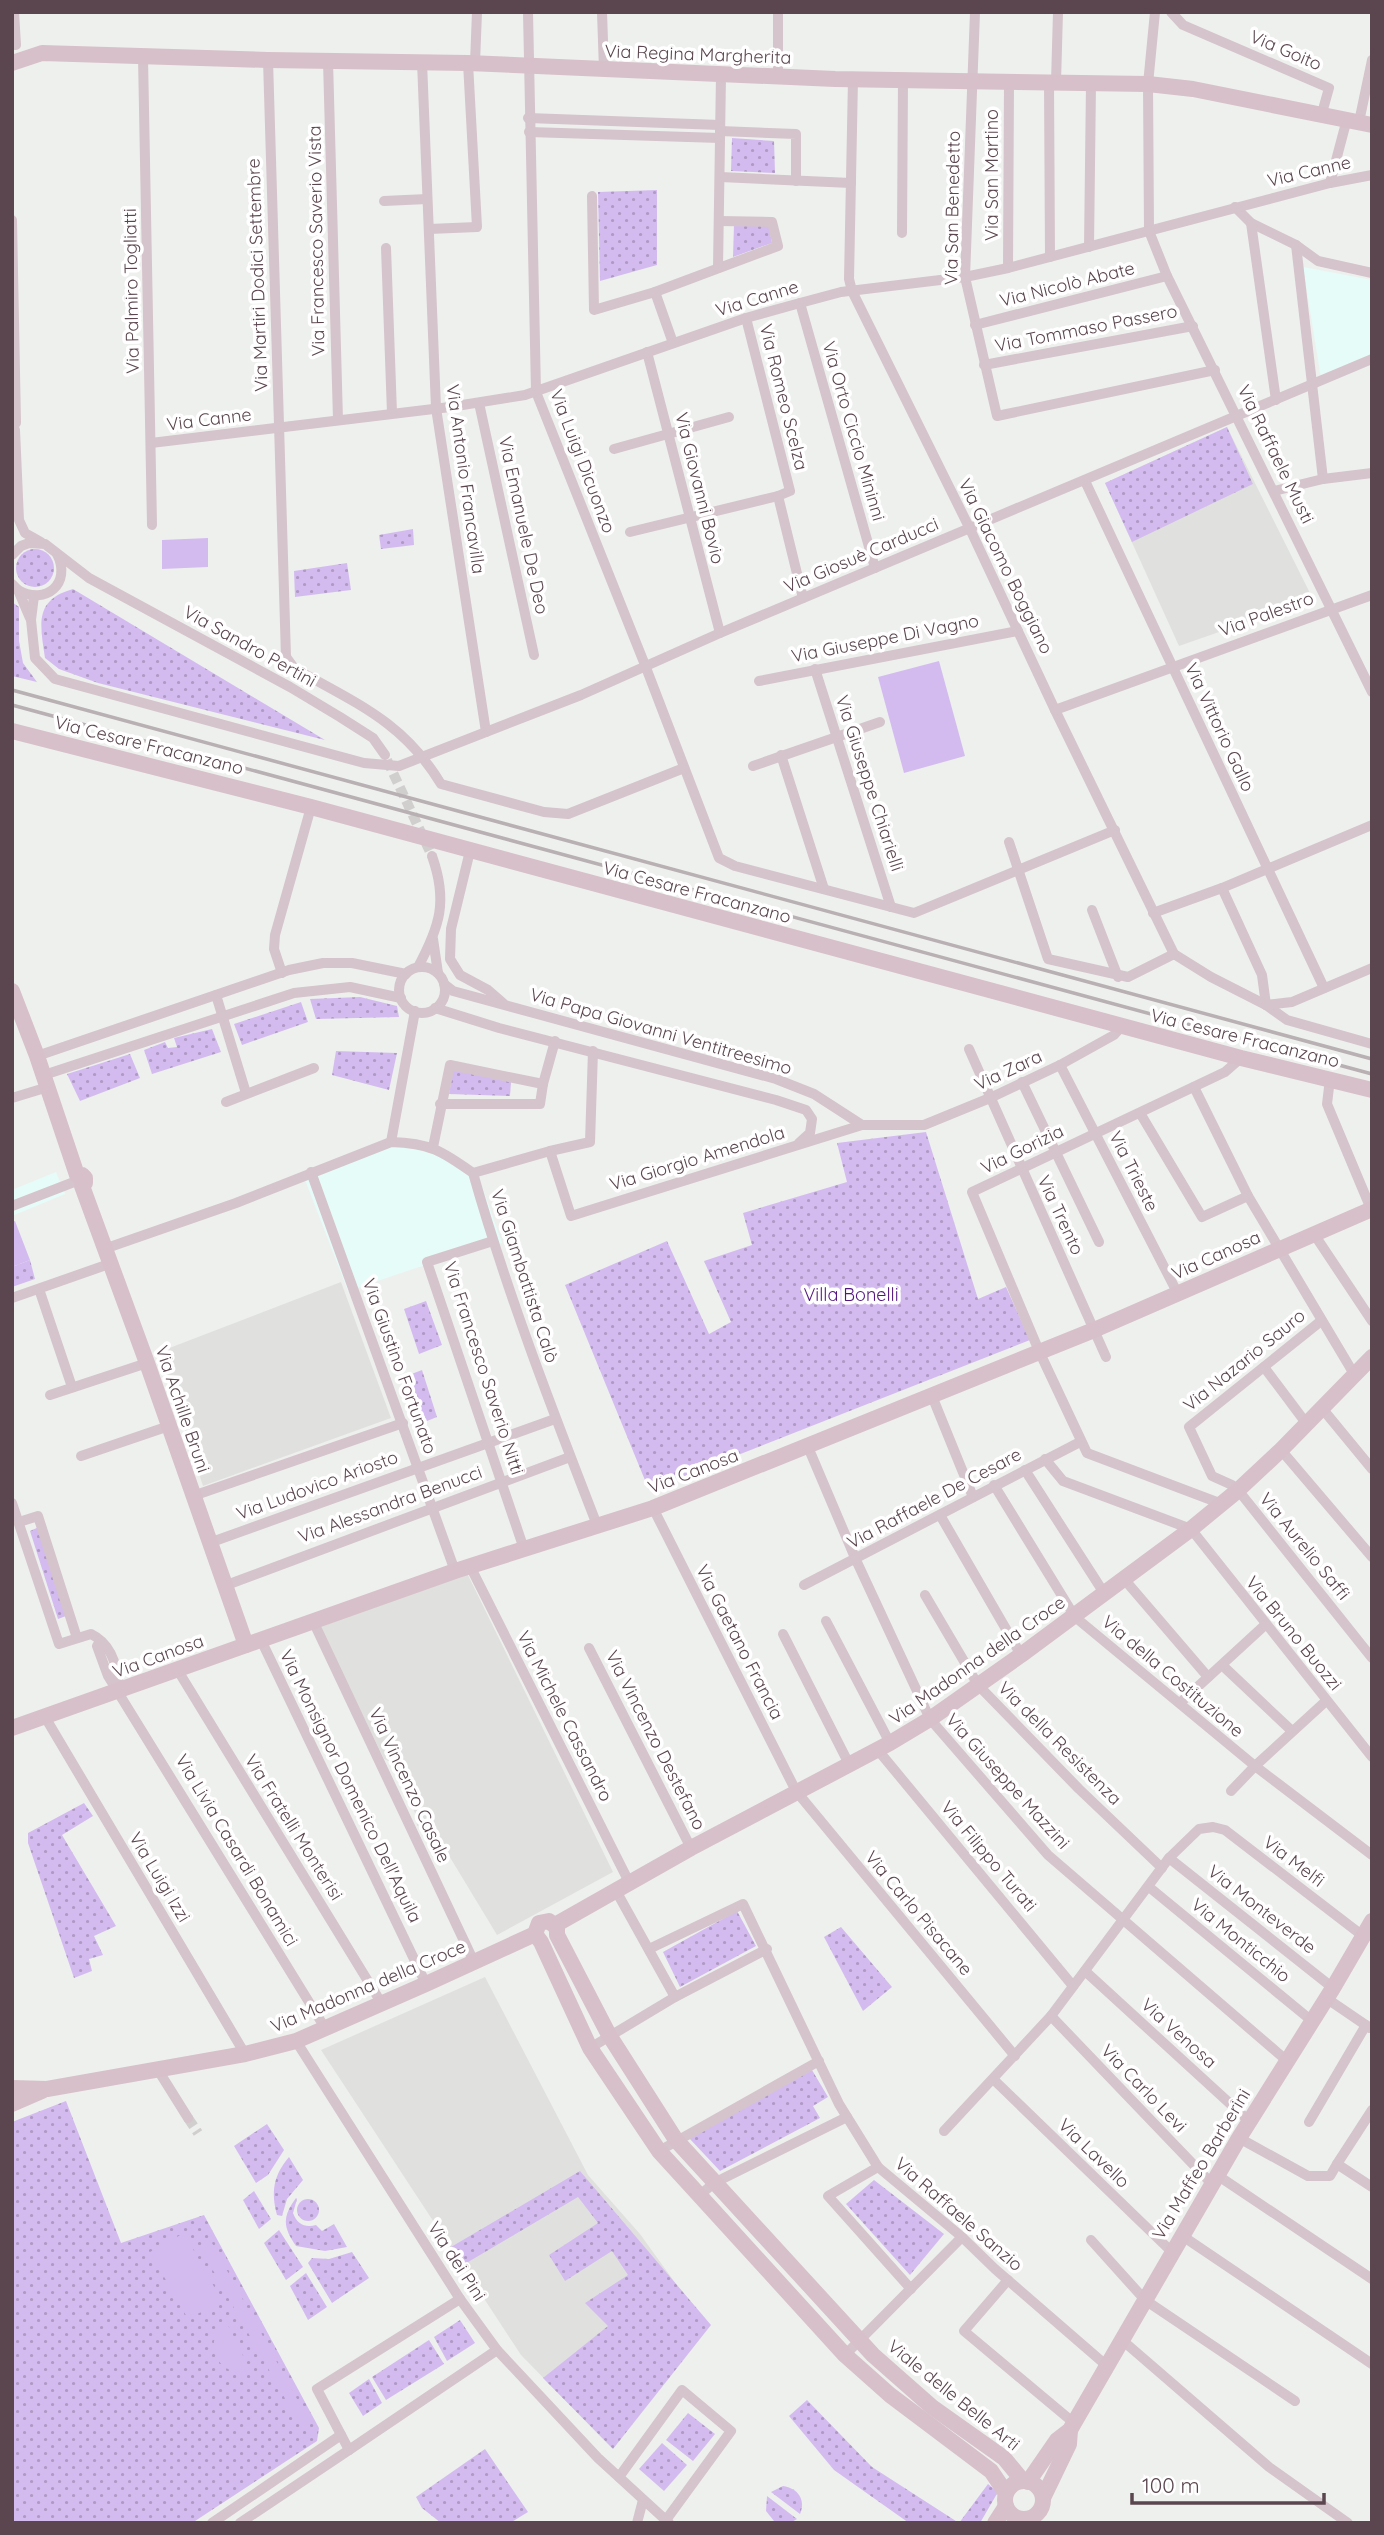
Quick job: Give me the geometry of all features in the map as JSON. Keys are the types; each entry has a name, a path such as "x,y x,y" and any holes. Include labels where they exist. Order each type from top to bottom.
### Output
{"street":[{"path":"13,12 15,56"},
{"path":"429,229 477,226 472,63 477,12"},
{"name":"Via Luigi Dicuonzo","path":"528,12 528,118 536,392 719,858 735,866 824,889"},
{"path":"602,12 604,70"},
{"path":"778,12 778,77"},
{"name":"Via San Benedetto","path":"975,12 965,277 998,416 1215,370"},
{"path":"1051,257 1053,82 1058,12"},
{"path":"1149,231 1148,84 1154,12"},
{"name":"Via Goito","path":"1171,12 1183,25 1329,88 1322,113"},
{"name":"Via Regina Margherita","path":"15,56 43,53 472,63 778,77 1148,84 1193,89 1359,122"},
{"name":"Via Palmiro Togliatti","path":"144,57 152,526"},
{"name":"Via Martiri Dodici Settembre","path":"268,60 286,657 294,668 383,719 423,755"},
{"path":"1330,183 1359,122 1372,60"},
{"name":"Via Francesco Saverio Vista","path":"328,61 338,420"},
{"name":"Via Antonio Francavilla","path":"422,62 436,408 486,732"},
{"path":"718,268 721,75"},
{"name":"Via Giacomo Boggiano","path":"853,79 849,279 852,291 970,529 1174,954"},
{"path":"902,233 903,80"},
{"name":"Via San Martino","path":"1008,268 1009,82"},
{"path":"1089,247 1091,83"},
{"path":"528,118 796,134 796,181"},
{"path":"529,132 720,131"},
{"name":"Via Canne","path":"151,443 479,403 536,392 746,318 800,303 852,291 965,277 1008,268 1235,207 1372,175"},
{"path":"720,177 851,183"},
{"path":"592,196 594,310 656,292 778,246 772,222 719,221"},
{"path":"384,201 427,199"},
{"path":"1235,207 1251,223 1296,245 1318,261 1372,274"},
{"name":"Via Sandro Pertini","path":"12,220 14,427 19,520 25,533 45,544 89,578 310,699 373,738 385,755"},
{"path":"1251,223 1276,400"},
{"name":"Via Raffaele Musti","path":"1149,231 1167,276 1238,415 1372,692"},
{"path":"1296,245 1323,479"},
{"path":"386,248 392,413"},
{"name":"Via Nicolò Abate","path":"975,325 1167,276"},
{"path":"656,292 673,343"},
{"name":"Via Orto Ciccio Mininni","path":"800,303 875,568"},
{"name":"Via Romeo Scelza","path":"746,318 790,491 778,496 803,598"},
{"name":"Via Tommaso Passero","path":"984,365 1193,326"},
{"name":"Via Giovanni Bovio","path":"647,352 720,633"},
{"name":"Via Giosuè Carducci","path":"31,620 35,657 55,679 364,763 400,766 581,695 720,633 1372,359"},
{"name":"Via Emanuele De Deo","path":"479,403 534,655"},
{"path":"614,449 729,417"},
{"path":"1274,491 1323,479 1372,473"},
{"name":"Via Vittorio Gallo","path":"1085,481 1324,988"},
{"path":"630,531 778,496"},
{"path":"13,552 29,543 45,544"},
{"path":"15,587 34,596 51,591 61,577 61,561 57,554"},
{"name":"Via Sandro Pertini","path":"61,577 89,578"},
{"path":"15,587 31,620"},
{"name":"Via Palestro","path":"1055,710 1372,595"},
{"path":"31,620 34,596"},
{"name":"Via Giuseppe Di Vagno","path":"759,681 1018,631"},
{"name":"Via Giuseppe Chiarielli","path":"815,669 891,907"},
{"path":"753,766 880,722"},
{"name":"Via Cesare Fracanzano","path":"12,731 311,807 1241,1058 1372,1090"},
{"path":"423,755 441,784 544,812 568,814 684,768"},
{"path":"781,755 824,889 914,914 1115,830"},
{"path":"282,973 274,949 275,935 311,807"},
{"path":"1153,913 1222,888 1372,825"},
{"path":"1009,842 1048,959 1118,977 1128,977 1174,954 1211,977 1266,1005 1287,1020 1372,1044"},
{"path":"470,851 451,929 450,959 460,975 488,990 505,1005"},
{"path":"432,856 440,877 442,900 433,939 418,967 406,974 400,985 404,1004 415,1011 429,1011 444,998 444,984 438,973 433,939"},
{"path":"1222,888 1262,975 1266,1005"},
{"path":"1092,910 1118,977"},
{"path":"37,1056 282,973 323,963 352,963 406,974"},
{"path":"418,967 432,969 438,973"},
{"path":"1266,1005 1292,1002 1372,968"},
{"name":"Via Papa Giovanni Ventitreesimo","path":"444,984 453,991 776,1079 814,1094 862,1125"},
{"path":"12,1098 46,1081 294,993 350,987 401,998"},
{"name":"Via Achille Bruni","path":"12,991 46,1081 78,1181 147,1363 224,1586 253,1643"},
{"path":"216,995 246,1093"},
{"name":"Via Papa Giovanni Ventitreesimo","path":"435,1008 499,1028 806,1110 812,1119 810,1133 797,1145"},
{"path":"391,1142 415,1011"},
{"name":"Via Zara","path":"901,1127 924,1125 990,1098 1114,1035 1122,1026"},
{"path":"440,1104 540,1104 555,1041"},
{"name":"Via Trento","path":"969,1049 1106,1357"},
{"path":"473,1173 590,1142 593,1051"},
{"name":"Via Gorizia","path":"1040,1351 972,1192 1195,1087 1225,1072 1241,1058"},
{"path":"433,1147 450,1065 543,1084"},
{"name":"Via Trieste","path":"1059,1065 1178,1294"},
{"path":"226,1101 314,1068"},
{"path":"1330,1079 1327,1104 1371,1209"},
{"path":"1022,1082 1099,1242"},
{"path":"1195,1087 1248,1196 1354,1374"},
{"path":"1140,1113 1202,1217 1248,1196"},
{"name":"Via Giorgio Amendola","path":"550,1151 571,1216 862,1125 901,1127"},
{"name":"Via Giambattista Calò","path":"12,1298 39,1289 106,1256 391,1142 433,1147 473,1173 492,1241 555,1419 597,1525"},
{"name":"Via Giustino Fortunato","path":"311,1172 433,1507 463,1569"},
{"path":"12,1206 78,1181"},
{"name":"Via Canosa","path":"12,1728 463,1569 653,1507 808,1447 1094,1329 1371,1209"},
{"path":"1314,1234 1372,1321"},
{"name":"Via Francesco Saverio Nitti","path":"492,1241 427,1262 524,1549"},
{"path":"39,1289 72,1387"},
{"name":"Via Nazario Sauro","path":"1237,1491 1232,1485 1212,1476 1189,1427 1321,1321"},
{"path":"1040,1351 1087,1453 1222,1504"},
{"name":"Via Madonna della Croce","path":"12,2088 47,2089 245,2054 296,2040 474,1962 538,1938 550,1943 556,1930 622,1886 930,1719 1021,1656 1222,1504 1281,1450 1372,1357"},
{"path":"50,1395 147,1363"},
{"path":"1264,1367 1306,1423"},
{"path":"932,1396 973,1497"},
{"path":"1321,1408 1372,1469"},
{"name":"Via Ludovico Ariosto","path":"209,1542 555,1419"},
{"path":"193,1496 403,1423"},
{"path":"81,1456 169,1426"},
{"name":"Via Raffaele De Cesare","path":"804,1585 1080,1442"},
{"name":"Via Giuseppe Mazzini","path":"808,1447 856,1560 930,1719 1048,1855 1286,2060"},
{"path":"1281,1450 1372,1557"},
{"name":"Via Alessandra Benucci","path":"224,1586 570,1457"},
{"path":"1045,1459 1063,1481 1191,1529"},
{"path":"1025,1470 1104,1593"},
{"name":"Via della Costituzione","path":"994,1485 1075,1617 1255,1766 1372,1855"},
{"name":"Via Aurelio Saffi","path":"1237,1491 1372,1658"},
{"path":"12,1503 59,1644 77,1638 38,1516 19,1522"},
{"name":"Via Gaetano Francia","path":"653,1507 796,1791"},
{"path":"940,1515 1021,1656"},
{"name":"Via Bruno Buozzi","path":"1191,1529 1372,1757"},
{"name":"Via Michele Cassandro","path":"463,1569 622,1886 649,1950 675,1997"},
{"path":"1124,1578 1208,1676"},
{"name":"Via della Resistenza","path":"925,1595 978,1685 1079,1789 1162,1868"},
{"name":"Via Filippo Turati","path":"826,1621 883,1746 1073,1986"},
{"name":"Via Vincenzo Casale","path":"314,1623 474,1962"},
{"path":"1180,1703 1265,1625"},
{"name":"Via Livia Casardi Bonamici","path":"77,1638 91,1634 100,1641 97,1646 108,1676 325,2028"},
{"path":"783,1634 849,1764"},
{"name":"Via Monsignor Domenico Dell'Aquila","path":"253,1643 426,1984"},
{"name":"Via Vincenzo Destefano","path":"589,1648 691,1848"},
{"path":"1222,1665 1292,1731"},
{"name":"Via Fratelli Monterisi","path":"177,1669 382,2004"},
{"path":"1231,1791 1326,1701"},
{"name":"Via Luigi Izzi","path":"46,1717 245,2054"},
{"name":"Via Carlo Pisacane","path":"796,1791 1015,2056"},
{"name":"Via Melfi","path":"1169,1858 1199,1829 1213,1827 1225,1830 1363,1936"},
{"path":"944,2132 1051,2017 1169,1858"},
{"name":"Via Monteverde","path":"1169,1858 1369,2028"},
{"name":"Via Monticchio","path":"1149,1887 1312,2021"},
{"name":"Via Raffaele Sanzio","path":"649,1950 743,1903 847,2116 878,2167 962,2237 1107,2366"},
{"name":"Via Maffeo Barberini","path":"1025,2481 1057,2440 1072,2427 1171,2251 1372,1921"},
{"name":"Viale delle Belle Arti","path":"556,1930 609,2035 676,2140 858,2341 932,2407 1004,2458 1025,2481"},
{"name":"Viale delle Belle Arti","path":"538,1938 590,2048 659,2151 845,2355 912,2413 991,2471 1006,2500"},
{"path":"590,2048 675,1997 767,1949"},
{"name":"Via Venosa","path":"1085,1971 1249,2121"},
{"name":"Via Carlo Levi","path":"1051,2017 1214,2180 1372,2279"},
{"path":"1309,2122 1369,2028"},
{"name":"Via dei Pini","path":"296,2040 460,2299 497,2350 598,2458 667,2522 730,2431 681,2390 619,2477"},
{"path":"659,2151 819,2061"},
{"path":"158,2070 188,2118"},
{"name":"Via Lavello","path":"993,2079 1171,2251"},
{"name":"Via Madonna della Croce","path":"12,2104 47,2089"},
{"path":"1239,2138 1308,2176 1329,2176 1372,2110"},
{"path":"700,2195 714,2183 847,2116"},
{"path":"1337,2164 1372,2187"},
{"path":"878,2167 828,2196 911,2289"},
{"path":"1181,2235 1372,2364"},
{"path":"845,2355 962,2237"},
{"path":"1091,2241 1145,2300 1295,2401"},
{"path":"1008,2280 964,2331 1072,2427"},
{"path":"349,2450 317,2389 460,2299"},
{"path":"1122,2340 1269,2467 1348,2523"},
{"path":"240,2523 497,2350"},
{"name":"Via Maffeo Barberini","path":"1030,2517 1069,2444 1072,2427"},
{"path":"212,2523 341,2435"},
{"path":"995,2523 1011,2486 1025,2481 1040,2491 1030,2517 1011,2514 1006,2500"},
{"path":"637,2523 643,2500"}],"shaded area":[{"path":"1303,267 1372,280 1372,356 1321,378"},
{"path":"1227,427 1313,599 1179,646 1105,483"},
{"path":"389,1139 476,1169 502,1243 348,1291 302,1172"},
{"path":"56,1172 65,1194 12,1216 12,1190"},
{"path":"341,1282 391,1418 203,1486 159,1352"},
{"path":"467,1573 613,1872 497,1935 428,1821 417,1826 415,1813 391,1762 384,1759 320,1627"},
{"path":"485,1977 588,2175 640,2234 689,2302 613,2449 521,2355 321,2050"}],"green space":[{"path":"732,138 774,141 775,173 731,171"},
{"path":"657,190 657,265 600,281 598,192"},
{"path":"734,224 769,226 772,243 733,257"},
{"path":"1227,427 1253,484 1132,542 1105,483"},
{"path":"413,529 414,545 381,549 379,535"},
{"path":"208,538 208,567 162,569 162,540"},
{"path":"35,549 49,554 54,568 49,582 35,587 21,582 16,568 21,554"},
{"path":"347,563 351,590 295,597 294,571"},
{"path":"73,589 325,740 98,683 59,669 45,658 42,615 51,600"},
{"path":"12,602 19,607 19,641 23,663 37,682 12,676"},
{"path":"939,661 965,756 904,773 878,677"},
{"path":"360,997 397,1006 399,1017 316,1019 310,999"},
{"path":"301,1002 308,1022 242,1045 234,1024"},
{"path":"212,1029 221,1052 152,1074 144,1050 165,1042 168,1048 177,1047 174,1038"},
{"path":"336,1051 397,1053 389,1090 332,1075"},
{"path":"130,1054 140,1078 80,1101 67,1074"},
{"path":"453,1070 511,1082 510,1096 449,1094"},
{"name":"Villa Bonelli","path":"926,1132 978,1299 1006,1287 1030,1340 649,1490 565,1285 667,1241 709,1334 731,1322 704,1261 752,1245 743,1213 847,1182 837,1143"},
{"path":"15,1221 30,1260 12,1267 12,1222"},
{"path":"30,1260 35,1279 12,1287 12,1267"},
{"path":"426,1301 442,1345 419,1354 404,1309"},
{"path":"422,1370 437,1417 417,1425 401,1378"},
{"path":"39,1527 66,1616 58,1619 30,1531"},
{"path":"84,1803 93,1816 62,1835 116,1926 94,1936 103,1955 89,1959 92,1971 74,1978 28,1843 28,1833"},
{"path":"737,1911 756,1946 680,1987 663,1952"},
{"path":"841,1927 892,1987 863,2011 824,1937"},
{"path":"812,2070 828,2097 813,2106 820,2118 720,2171 689,2138"},
{"path":"66,2101 121,2243 204,2215 319,2428 317,2441 192,2523 12,2523 12,2122"},
{"path":"267,2124 284,2150 268,2175 256,2183 234,2146"},
{"path":"289,2157 303,2180 287,2199 282,2216 277,2215 275,2185"},
{"path":"580,2171 711,2325 613,2449 543,2378 608,2326 585,2303 628,2275 612,2251 565,2281 549,2255 598,2223 578,2197 458,2268 451,2247"},
{"path":"874,2180 944,2234 910,2275 846,2204"},
{"path":"254,2191 271,2219 259,2229 243,2200"},
{"path":"296,2198 293,2213 299,2222 316,2225 322,2231 334,2224 347,2247 325,2251 296,2246 289,2233 286,2217"},
{"path":"308,2199 316,2202 319,2210 316,2218 308,2221 300,2218 297,2210 300,2202"},
{"path":"279,2230 303,2267 286,2280 264,2243"},
{"path":"184,2233 222,2301 188,2319 150,2252"},
{"path":"212,2243 309,2421 301,2427 201,2249"},
{"path":"352,2252 369,2278 332,2303 308,2263 312,2258 329,2259"},
{"path":"306,2273 327,2307 308,2320 290,2286"},
{"path":"460,2320 475,2343 447,2361 434,2337"},
{"path":"226,2321 250,2370 242,2372 229,2369 223,2366 216,2355 214,2341"},
{"path":"429,2340 444,2364 386,2400 372,2377"},
{"path":"369,2379 382,2403 363,2416 349,2393"},
{"path":"807,2400 872,2467 959,2523 909,2523 834,2470 789,2416"},
{"path":"688,2413 715,2434 693,2461 666,2440"},
{"path":"662,2443 687,2465 664,2491 639,2469"},
{"path":"485,2449 528,2512 510,2523 441,2523 422,2508 416,2497"},
{"path":"988,2484 998,2492 980,2523 959,2523"},
{"path":"783,2486 797,2492 802,2504 800,2514 771,2492"},
{"path":"767,2496 797,2519 790,2523 774,2521 766,2511"}],"tunnel":[{"path":"387,760 432,856"},
{"path":"188,2118 198,2133"}],"railway":[{"path":"12,690 1372,1059"},
{"path":"12,705 1372,1074"}]}
